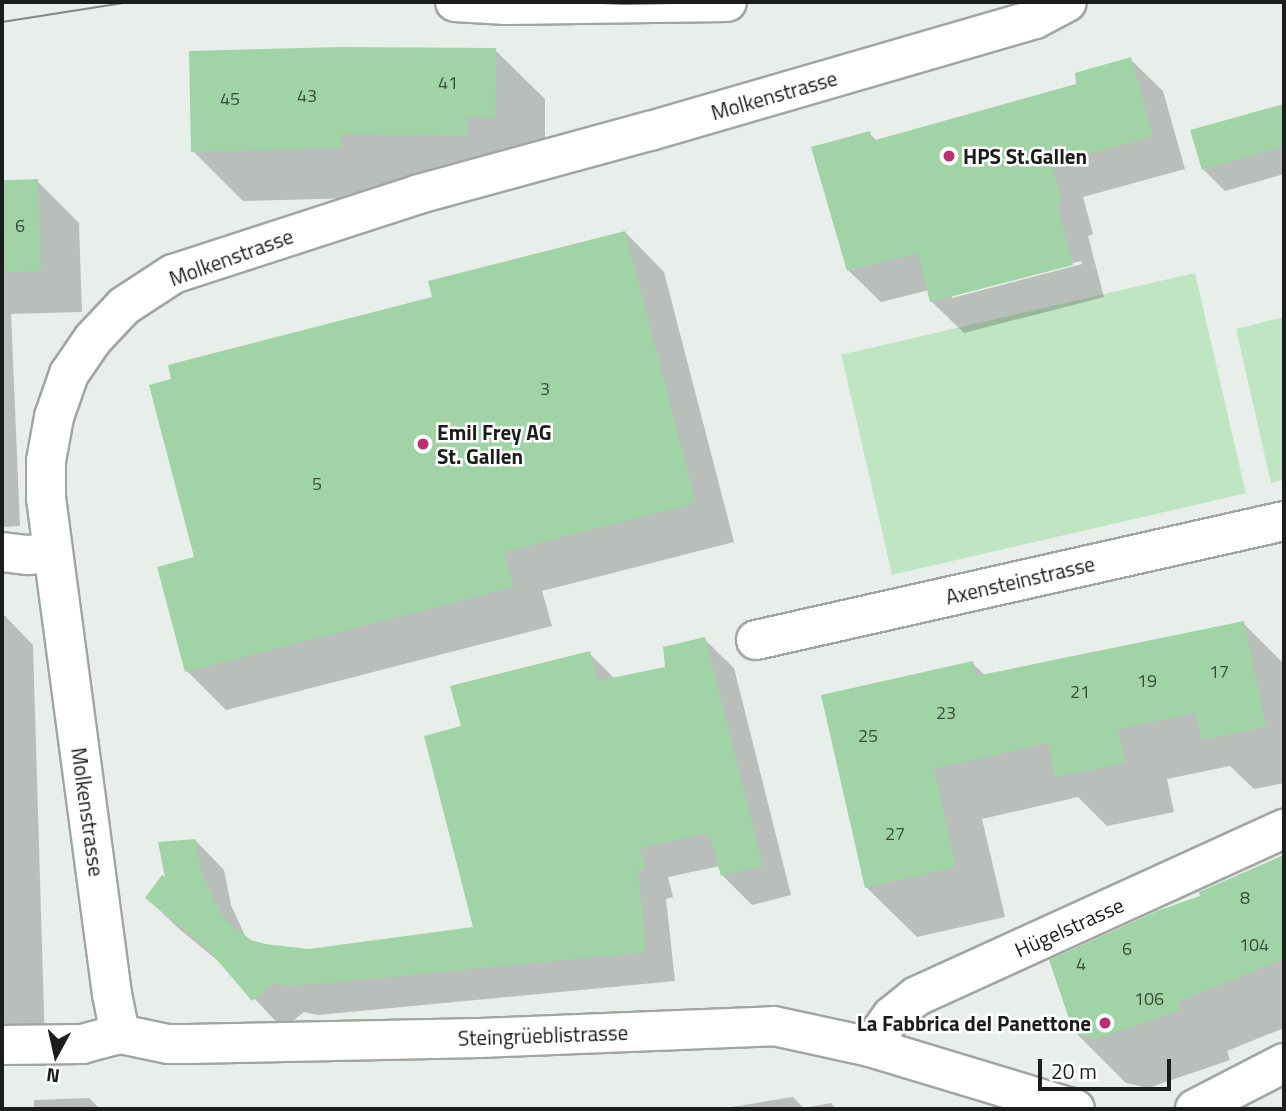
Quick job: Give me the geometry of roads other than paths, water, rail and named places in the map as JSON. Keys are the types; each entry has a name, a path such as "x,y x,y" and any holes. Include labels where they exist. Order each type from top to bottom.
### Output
{"street":[{"path":"454,2 506,5 727,2"},
{"name":"Molkenstrasse","path":"120,1034 112,994 52,553 46,461 54,417 69,374 93,339 124,306 173,274 419,194 1035,19 1067,2"},
{"name":"Axensteinstrasse","path":"756,640 1284,520"},
{"path":"2,551 28,555 52,553"},
{"name":"Hügelstrasse","path":"870,1047 892,1016 918,996 1284,829"},
{"name":"Steingrüeblistrasse","path":"2,1045 82,1044 120,1034 168,1044 188,1044 480,1038 774,1026 870,1047 1075,1109"},
{"path":"1195,1109 1284,1063"}],"tram line":[{"path":"2,22 129,2"},
{"path":"576,2 727,2"}],"place":[{"name":"HPS St.Gallen","path":"949,156"},
{"name":"Emil Frey AG St. Gallen","path":"423,444"},
{"name":"La Fabbrica del Panettone","path":"1105,1023"}]}
